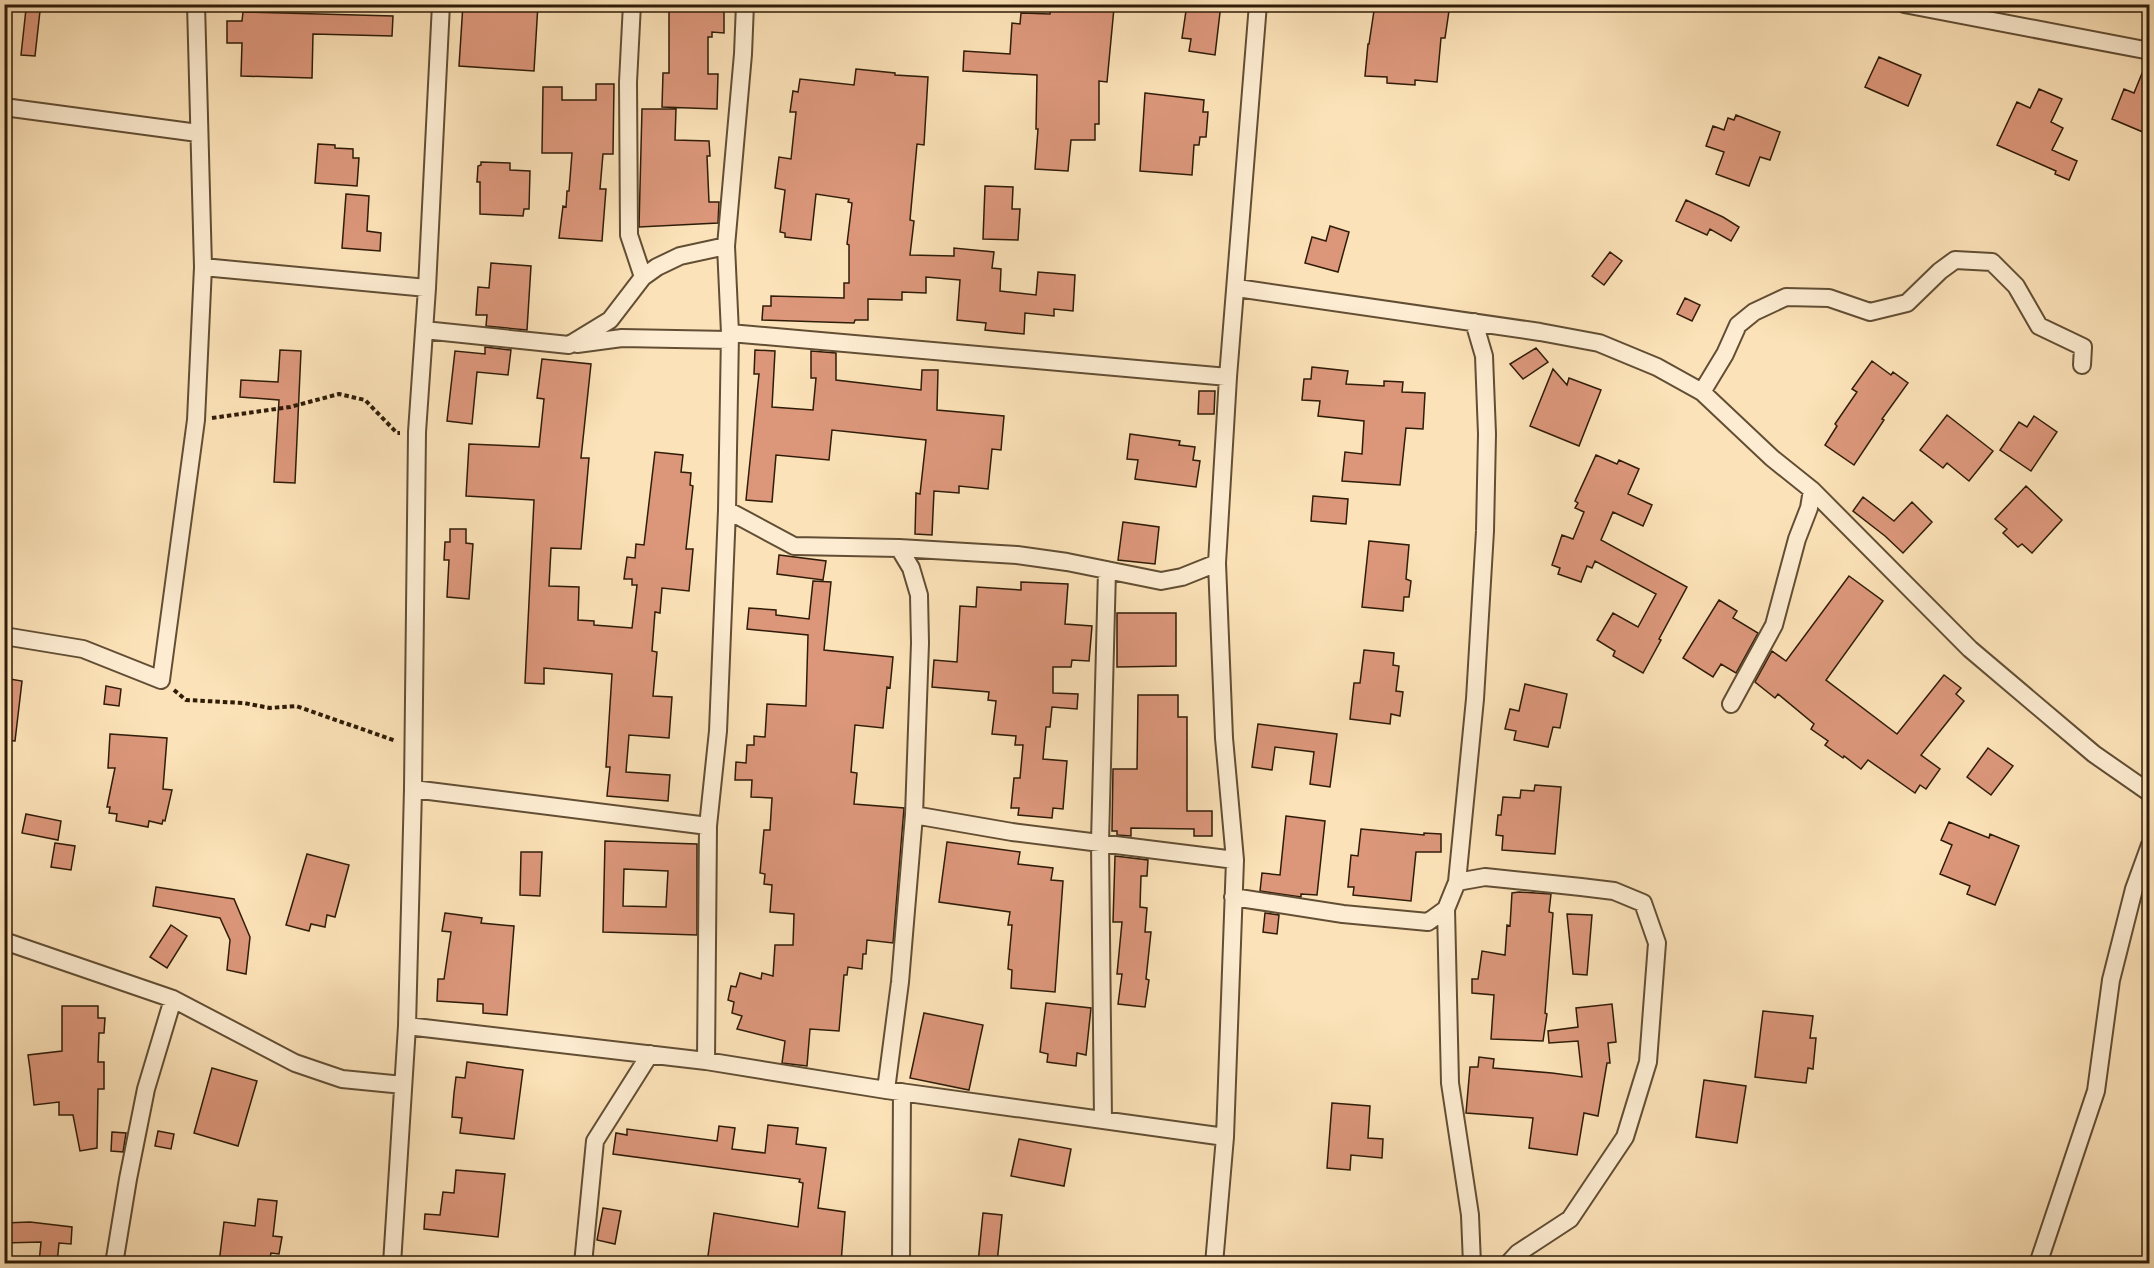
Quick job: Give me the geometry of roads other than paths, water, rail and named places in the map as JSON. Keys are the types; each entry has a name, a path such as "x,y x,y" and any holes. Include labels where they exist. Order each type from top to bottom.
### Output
{"street":[{"path":"4,636 82,650 161,680 196,420 203,267 196,4"},
{"path":"392,1263 407,1026 413,789 417,432 427,288 441,4"},
{"path":"632,4 628,82 629,235 643,277"},
{"path":"706,1060 708,826 718,732 727,510 729,336 726,246 743,54 745,4"},
{"path":"1214,1263 1225,1137 1235,860 1224,738 1217,563 1228,377 1237,288 1258,4"},
{"path":"1904,4 2150,51"},
{"path":"4,107 198,133"},
{"path":"569,345 610,320 643,277 657,267 680,256 726,246"},
{"path":"1702,392 1725,354 1738,326 1754,312 1786,297 1829,298 1870,312 1907,303 1940,271 1955,260 1992,262 2016,286 2039,326 2083,347 2082,365"},
{"path":"203,267 427,288"},
{"path":"1237,288 1474,321 1599,343 1658,367 1702,392 1772,458 1812,490 1970,649 2094,754 2150,793"},
{"path":"1472,1263 1470,1215 1450,1083 1446,909 1457,882 1475,699 1485,531 1487,434 1484,356 1474,321"},
{"path":"424,330 569,345 622,338 729,336 1228,377"},
{"path":"1731,704 1774,625 1797,538 1809,508 1812,490"},
{"path":"727,510 794,546 899,548 1017,555 1161,581 1182,577 1217,563"},
{"path":"899,548 911,568 919,595 920,643 914,815 900,982 894,1091 902,1263"},
{"path":"1103,1120 1100,842 1107,570"},
{"path":"413,789 708,826"},
{"path":"914,815 1012,832 1235,860"},
{"path":"2038,1263 2096,1091 2111,980 2134,889 2150,845"},
{"path":"1457,882 1485,878 1614,891 1643,903 1657,943 1647,1062 1625,1137 1570,1219 1518,1253 1508,1263"},
{"path":"1233,897 1344,914 1428,922 1446,909"},
{"path":"4,941 173,999 295,1064 342,1079 403,1085"},
{"path":"114,1263 146,1089 173,999"},
{"path":"407,1026 706,1060 894,1091 1225,1137"},
{"path":"583,1263 595,1141 650,1054"}]}
